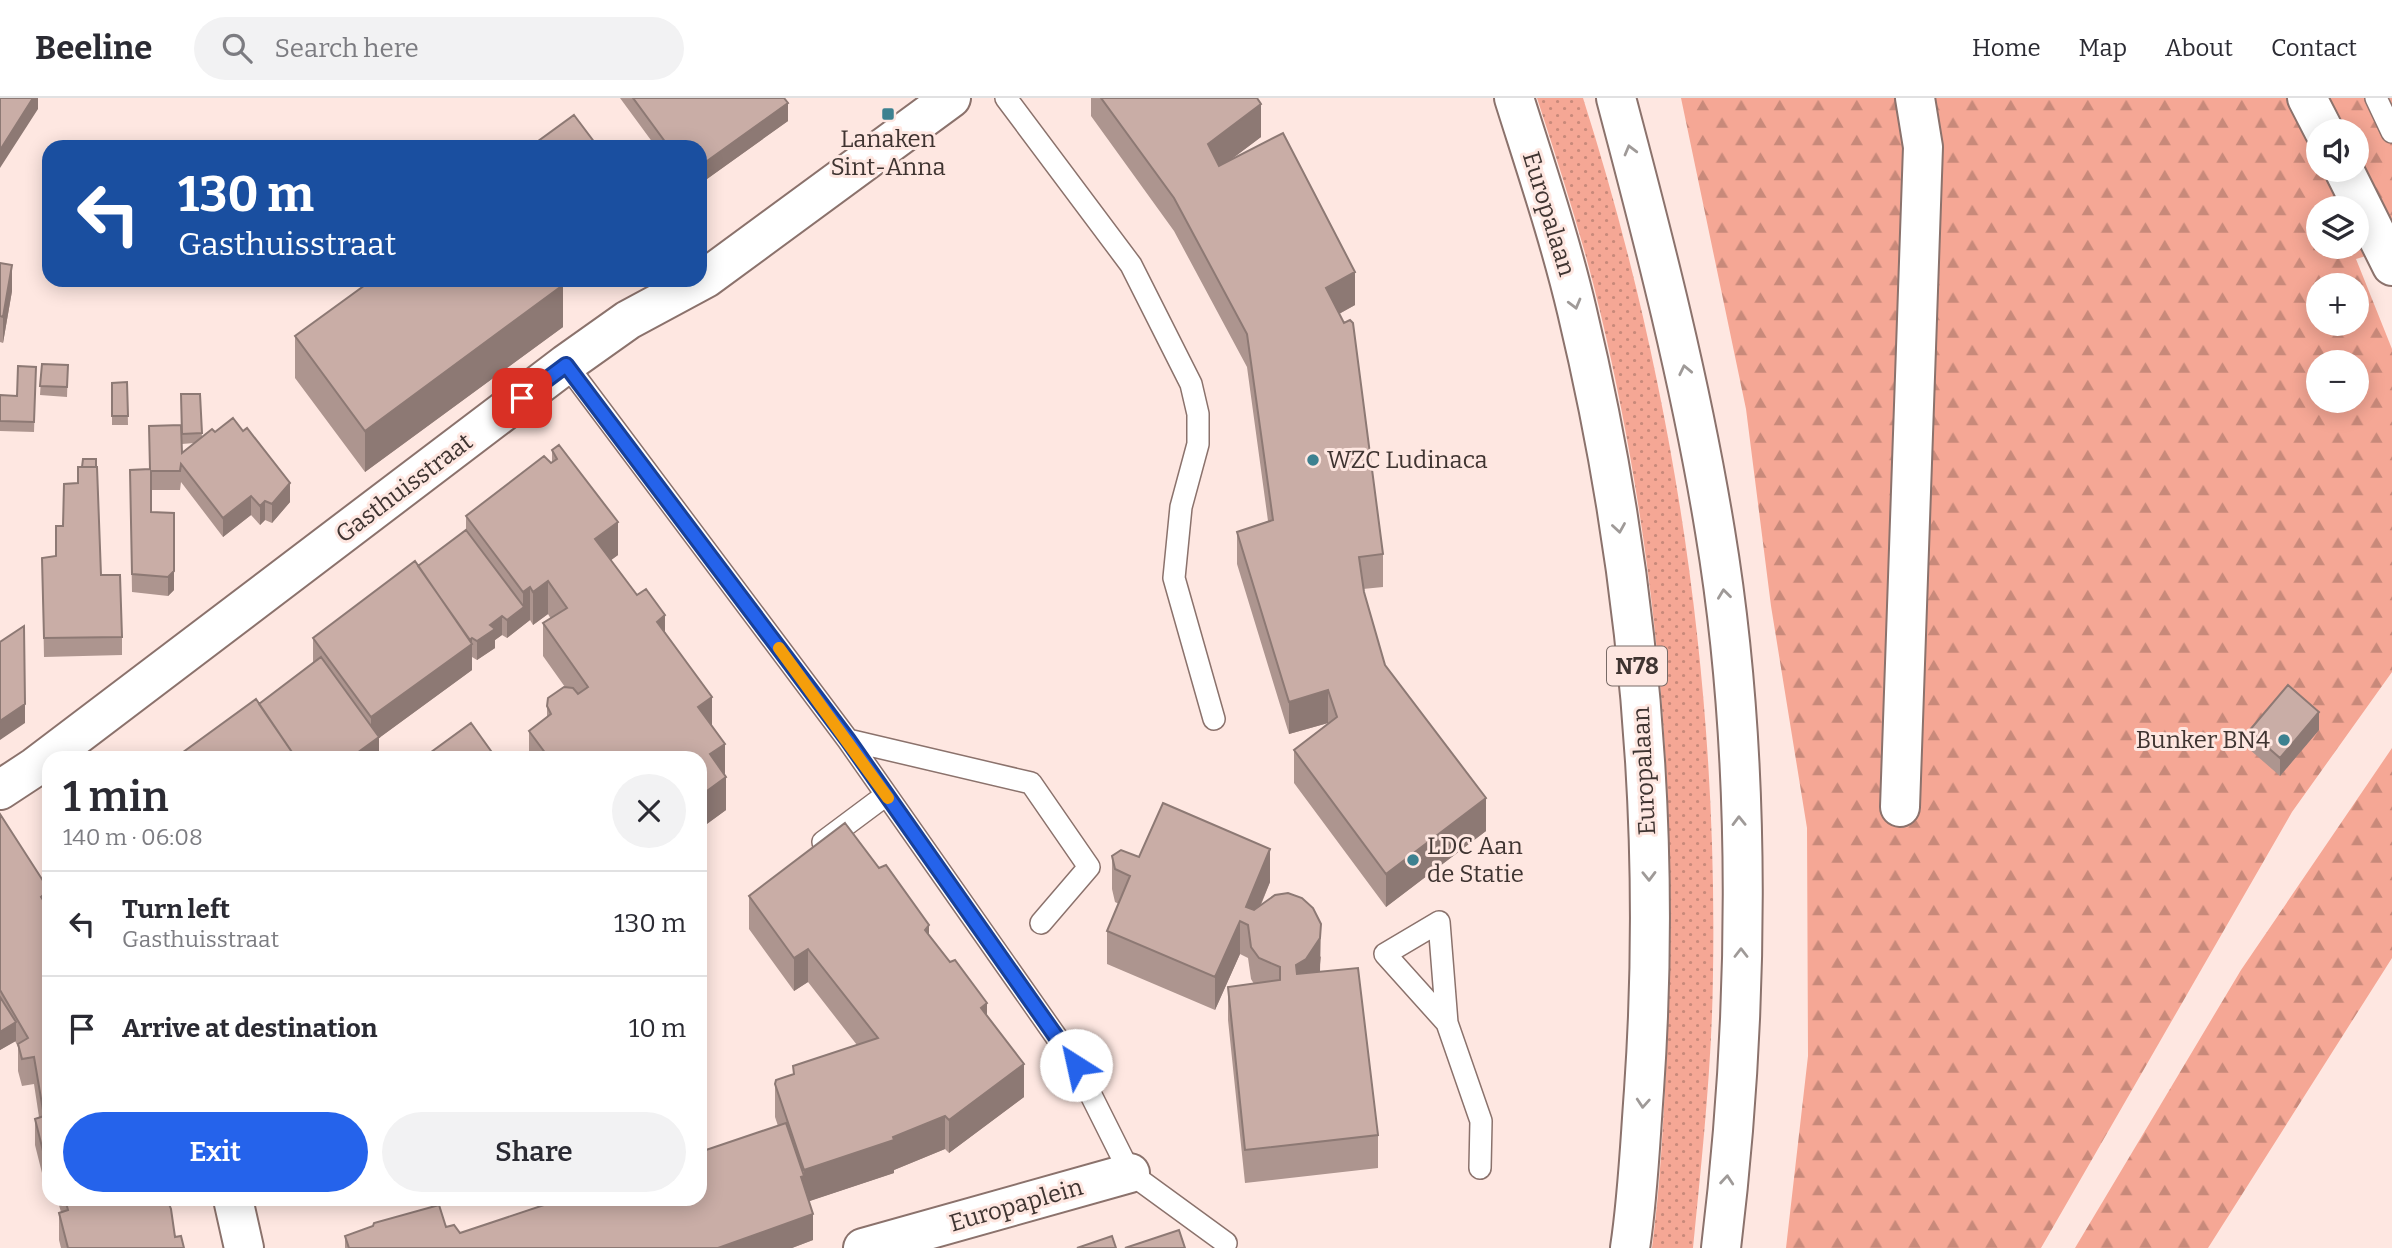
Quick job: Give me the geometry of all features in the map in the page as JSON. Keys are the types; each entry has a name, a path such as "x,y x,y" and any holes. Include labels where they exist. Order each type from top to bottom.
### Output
{"street":[{"name":"Gasthuisstraat","path":"707,277 951,98"},
{"name":"Europalaan","path":"1514,98 1577,312 1614,496 1637,660 1648,808 1650,1006 1630,1248"},
{"path":"1616,98 1676,323 1697,426 1716,533 1737,733 1741,1002 1721,1248"},
{"path":"1900,807 1923,147 1915,98"},
{"path":"2307,98 2318,119"},
{"path":"2350,182 2392,266"},
{"name":"Gasthuisstraat","path":"74,751 566,365 628,320 689,287"},
{"name":"Gasthuisstraat","path":"0,790 42,776"},
{"name":"Europaplein","path":"863,1248 1130,1173"},
{"path":"235,1206 244,1248"}],"lane":[{"path":"1006,98 1131,265 1191,384 1198,414 1198,444 1181,508 1174,578 1214,719"},
{"path":"2376,98 2392,132"},
{"path":"566,365 848,740 1076,1065 1130,1173 1226,1243"},
{"path":"848,740 1031,783 1089,867 1041,923"},
{"path":"811,850 886,795"},
{"path":"1447,1023 1481,1121 1480,1168"}],"green space":[{"path":"1537,98 1583,98 1615,205 1642,312 1684,531 1698,641 1713,863 1711,1042 1693,1248 1652,1248 1666,1067 1670,877 1667,782 1651,592 1620,404 1600,311 1579,231"},
{"path":"1681,98 2392,98 2392,248 2369,255 2369,196 2306,196 2306,259 2356,259 2362,273 2306,273 2306,336 2369,336 2369,292 2392,349 2392,672 2292,812 2041,1248 1786,1248 1808,1056 1807,828 1771,606 1746,409"},
{"path":"2392,748 2392,958 2208,1248 2075,1248 2241,970"}],"building":[{"path":"0,98 33,98 0,150"},
{"path":"633,98 784,98 788,103 707,161 707,140 664,140"},
{"name":"WZC Ludinaca","path":"1101,98 1257,98 1261,104 1208,144 1219,166 1283,133 1355,272 1326,288 1344,323 1350,320 1353,323 1383,554 1359,557 1364,592 1385,665 1486,798 1386,874 1294,750 1337,717 1328,690 1289,702 1237,532 1273,520 1247,334 1174,198"},
{"path":"574,115 593,140 540,140"},
{"path":"0,263 12,265 3,317 0,316"},
{"path":"362,287 560,287 365,431 295,336"},
{"path":"42,364 68,365 67,387 40,386"},
{"path":"18,366 36,367 34,422 0,421 0,395 17,396"},
{"path":"127,382 128,416 112,416 112,383"},
{"path":"181,394 200,394 202,433 182,434"},
{"path":"233,418 243,431 247,428 290,483 272,504 265,501 260,506 251,496 223,518 181,464 180,471 151,471 151,512 174,513 174,571 168,577 132,574 130,470 150,469 149,426 181,425 182,453 212,429 215,432"},
{"path":"559,445 618,522 595,539 637,595 646,589 665,615 657,622 712,697 698,707 725,744 710,754 726,777 707,791 707,751 544,751 529,731 551,714 547,706 548,698 564,687 573,688 578,694 588,687 543,623 567,608 548,581 533,592 530,587 523,592 466,516 544,456 551,463 557,459 552,450"},
{"path":"83,459 96,459 96,467 82,467"},
{"path":"78,467 97,467 101,575 120,575 122,637 44,638 42,558 56,556 56,526 63,526 64,484 78,483"},
{"path":"466,530 524,607 507,620 502,616 490,625 495,629 477,641 472,638 470,640 418,566"},
{"path":"415,561 472,644 371,717 313,638"},
{"path":"24,626 25,704 0,721 0,642"},
{"path":"321,657 379,737 360,751 291,751 259,704"},
{"path":"2288,685 2319,712 2280,758 2249,731"},
{"path":"256,699 291,751 185,751"},
{"path":"471,723 491,751 433,751"},
{"path":"1163,803 1270,849 1246,907 1254,910 1275,895 1288,893 1302,898 1313,908 1321,924 1320,938 1306,959 1296,965 1297,974 1358,968 1378,1135 1245,1150 1228,987 1280,980 1280,967 1259,958 1251,947 1248,925 1240,921 1215,977 1107,931 1130,876 1115,869 1112,856 1121,850 1139,857"},
{"path":"0,814 42,879 42,1104 34,1057 22,1059 18,1044 28,1038 0,990"},
{"path":"845,823 879,868 886,865 929,925 925,930 950,962 955,960 987,1003 981,1008 1024,1064 949,1120 945,1116 893,1137 894,1140 804,1170 775,1084 776,1080 794,1074 793,1066 878,1038 808,949 794,958 749,896"},
{"path":"0,997 16,1022 0,1032"},
{"path":"42,1117 42,1147 35,1119"},
{"path":"786,1123 804,1176 801,1177 813,1214 718,1248 349,1248 345,1236 373,1226 374,1223 435,1206 439,1206 446,1227 454,1225 460,1233 541,1206 707,1206 707,1150"},
{"path":"67,1206 170,1206 175,1237 181,1236 184,1248 68,1248 59,1213 68,1210"},
{"path":"1179,1230 1185,1248 1125,1248"},
{"path":"1112,1236 1116,1248 1077,1248"}],"slow traffic":[{"path":"779,648 888,798"}],"place":[{"name":"Lanaken Sint-Anna","path":"888,114"},
{"name":"WZC Ludinaca","path":"1313,460"},
{"name":"Bunker BN4","path":"2284,740"},
{"name":"LDC Aan de Statie","path":"1413,860"}],"route":[{"path":"522,398 566,365 848,740 1076,1065"}]}
